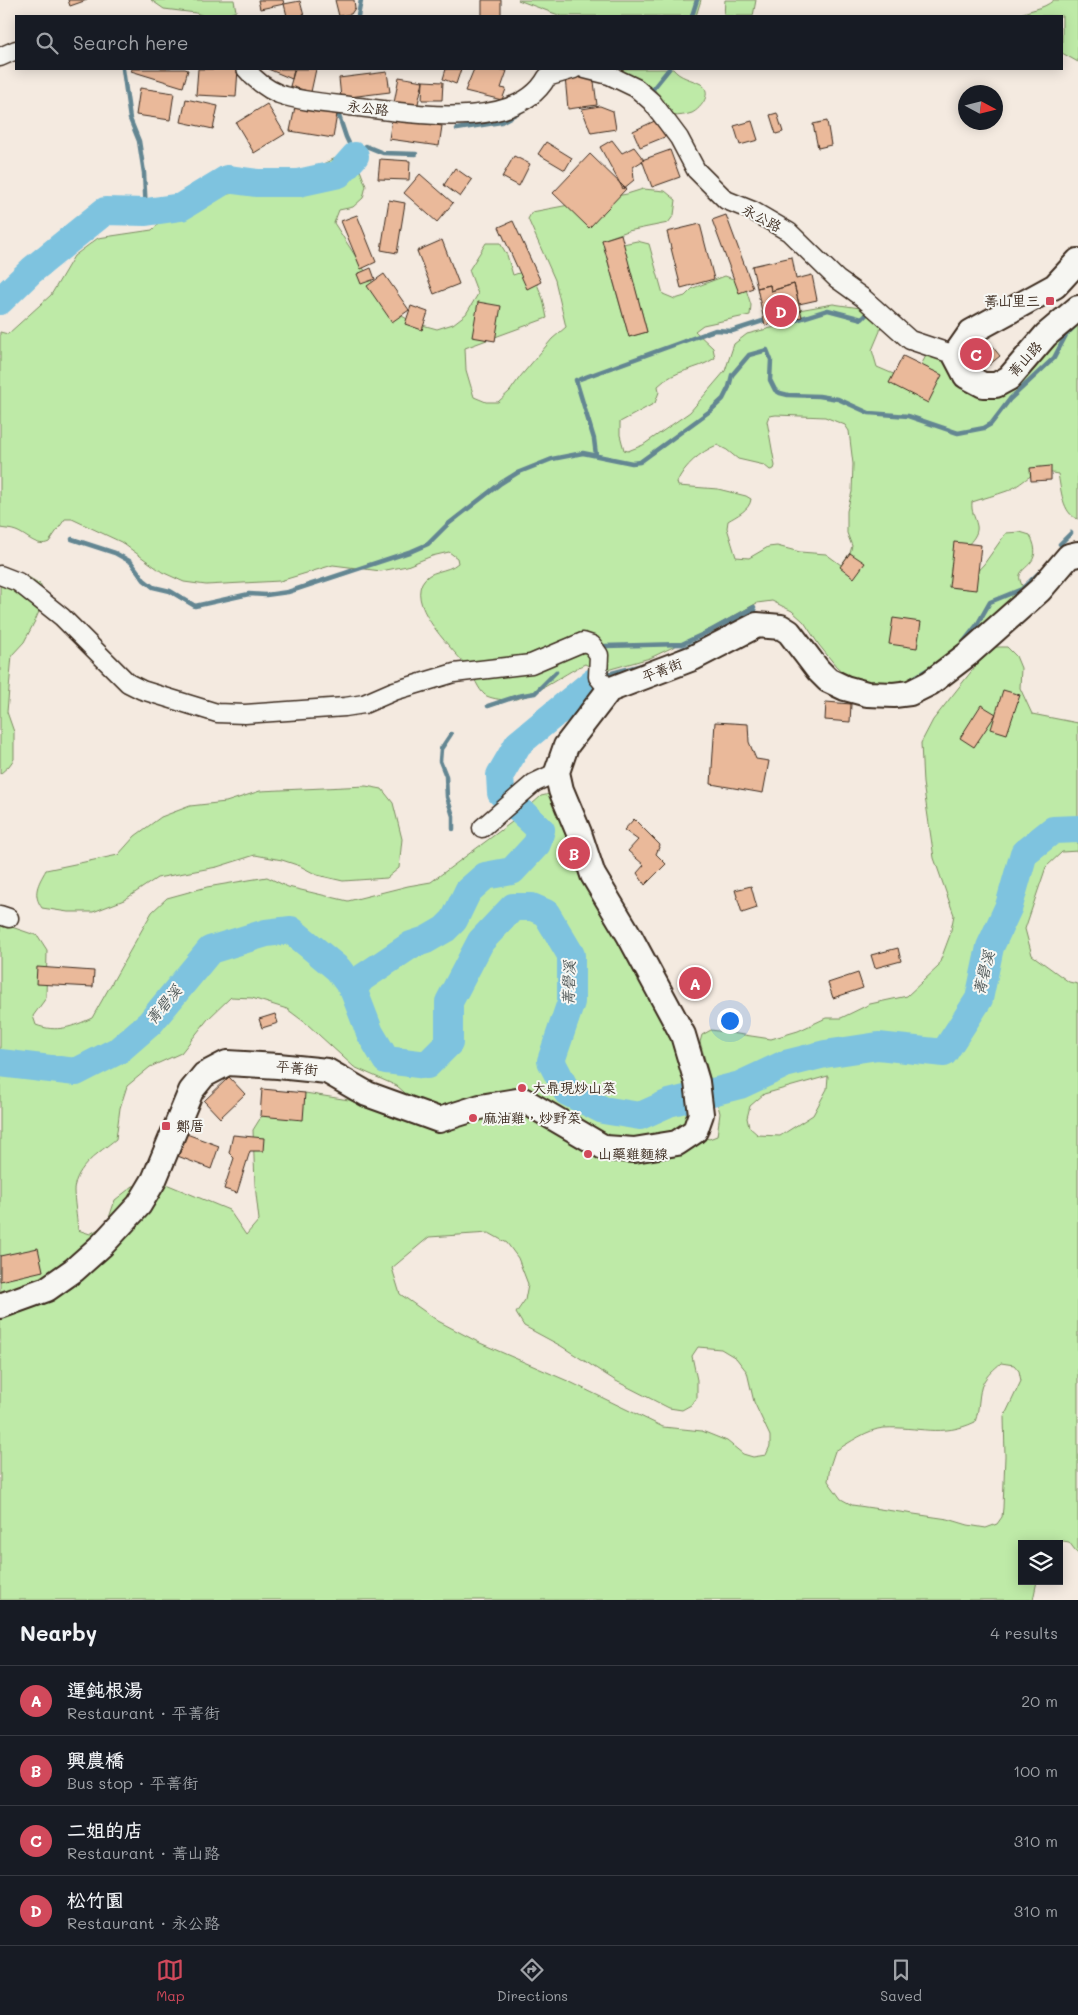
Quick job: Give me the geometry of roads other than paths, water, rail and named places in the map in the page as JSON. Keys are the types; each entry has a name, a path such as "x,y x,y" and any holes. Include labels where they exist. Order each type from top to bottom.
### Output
{"street":[{"path":"0,57 15,50"},
{"name":"永公路","path":"247,70 254,78 279,94 314,101 448,116 500,111 520,102 541,88 547,77 571,70"},
{"name":"永公路","path":"590,70 609,75 636,88 652,102 679,138 696,170 726,200 753,211 789,232 837,279 862,296 910,340 955,355"},
{"path":"955,355 971,332 1055,286 1078,261"},
{"name":"菁山路","path":"955,355 966,376 983,385 996,385 1009,378 1046,335 1078,308"},
{"name":"平菁街","path":"609,690 693,658 757,625 781,626 790,632 818,670 828,680 845,688 866,694 894,695 910,693 930,683 968,654 1040,590 1074,555"},
{"path":"0,575 18,582 62,617 128,683 142,690 217,712 245,714 364,704 394,691 454,673 530,664 583,642 592,645 599,655 598,677 609,690 566,746 557,772 534,783 482,828"},
{"name":"平菁街","path":"0,1306 47,1289 74,1270 102,1245 139,1205 154,1180 191,1091 204,1076 227,1063 278,1066 327,1072 367,1094 439,1120 480,1108 523,1100 605,1148 634,1150 677,1143 695,1131 701,1114 697,1082 683,1036 629,935 593,875 579,832 561,790 557,772"}],"waterway":[{"path":"358,15 361,0"},
{"path":"692,15 697,0"},
{"path":"123,70 130,119 139,141 144,173 146,212"},
{"path":"652,90 668,70"},
{"path":"457,129 501,122 521,111"},
{"path":"338,113 355,156 366,146 383,153 416,154"},
{"path":"0,301 32,270 105,211 146,212 181,207 227,179 257,183 298,183 339,174 355,156"},
{"path":"784,319 796,320 828,310 862,319 868,313"},
{"path":"580,379 715,330 732,331 769,319"},
{"path":"72,539 115,553 131,562 144,580 153,587 170,591 195,606 249,594 266,595 288,592 428,544 447,525 501,483 517,473 552,459 583,453 632,463 640,462 710,411 723,399 732,375 749,355 767,350 771,360 770,380 775,390 780,393 838,399 869,413 908,416 958,433 984,428 991,424 1010,399 1054,358 1066,335 1075,326"},
{"path":"576,380 594,439 596,455"},
{"path":"1060,544 1071,533"},
{"path":"962,644 977,625 990,602 1022,589 1042,570"},
{"path":"605,655 605,646 682,644 754,607"},
{"path":"722,630 755,611"},
{"path":"674,653 706,638"},
{"path":"605,667 608,674 646,664"},
{"path":"912,679 932,667"},
{"path":"488,706 518,696 535,693 556,672"},
{"path":"353,989 362,978 411,945 426,940 445,929 454,920 468,891 485,876 512,871 537,844 541,830 501,793 500,775 518,744 593,682"},
{"path":"451,734 441,749 440,761 446,776 447,797 453,816 453,829"},
{"name":"菁礐溪","path":"0,1063 76,1072 119,1050 150,1023 210,950 266,933 291,930 338,969 353,989 370,1033 386,1060 427,1065 449,1043 449,1002 481,941 513,907 532,907 546,913 571,955 571,1002 551,1061 567,1092 603,1110 640,1116 669,1103 740,1085 785,1064 825,1054 878,1046 944,1053 979,999 990,947 1009,906 1024,853 1053,830 1078,829"}],"place":[{"name":"菁山里三","path":"1050,301"},
{"name":"松竹園","path":"781,311"},
{"name":"二姐的店","path":"976,354"},
{"name":"興農橋","path":"574,853"},
{"name":"運鈍根湯","path":"695,983"},
{"name":"大鼎現炒山菜","path":"522,1088"},
{"name":"麻油雞，炒野菜","path":"473,1118"},
{"name":"鄭厝","path":"166,1126"},
{"name":"山藥雞麵線","path":"588,1154"}]}
